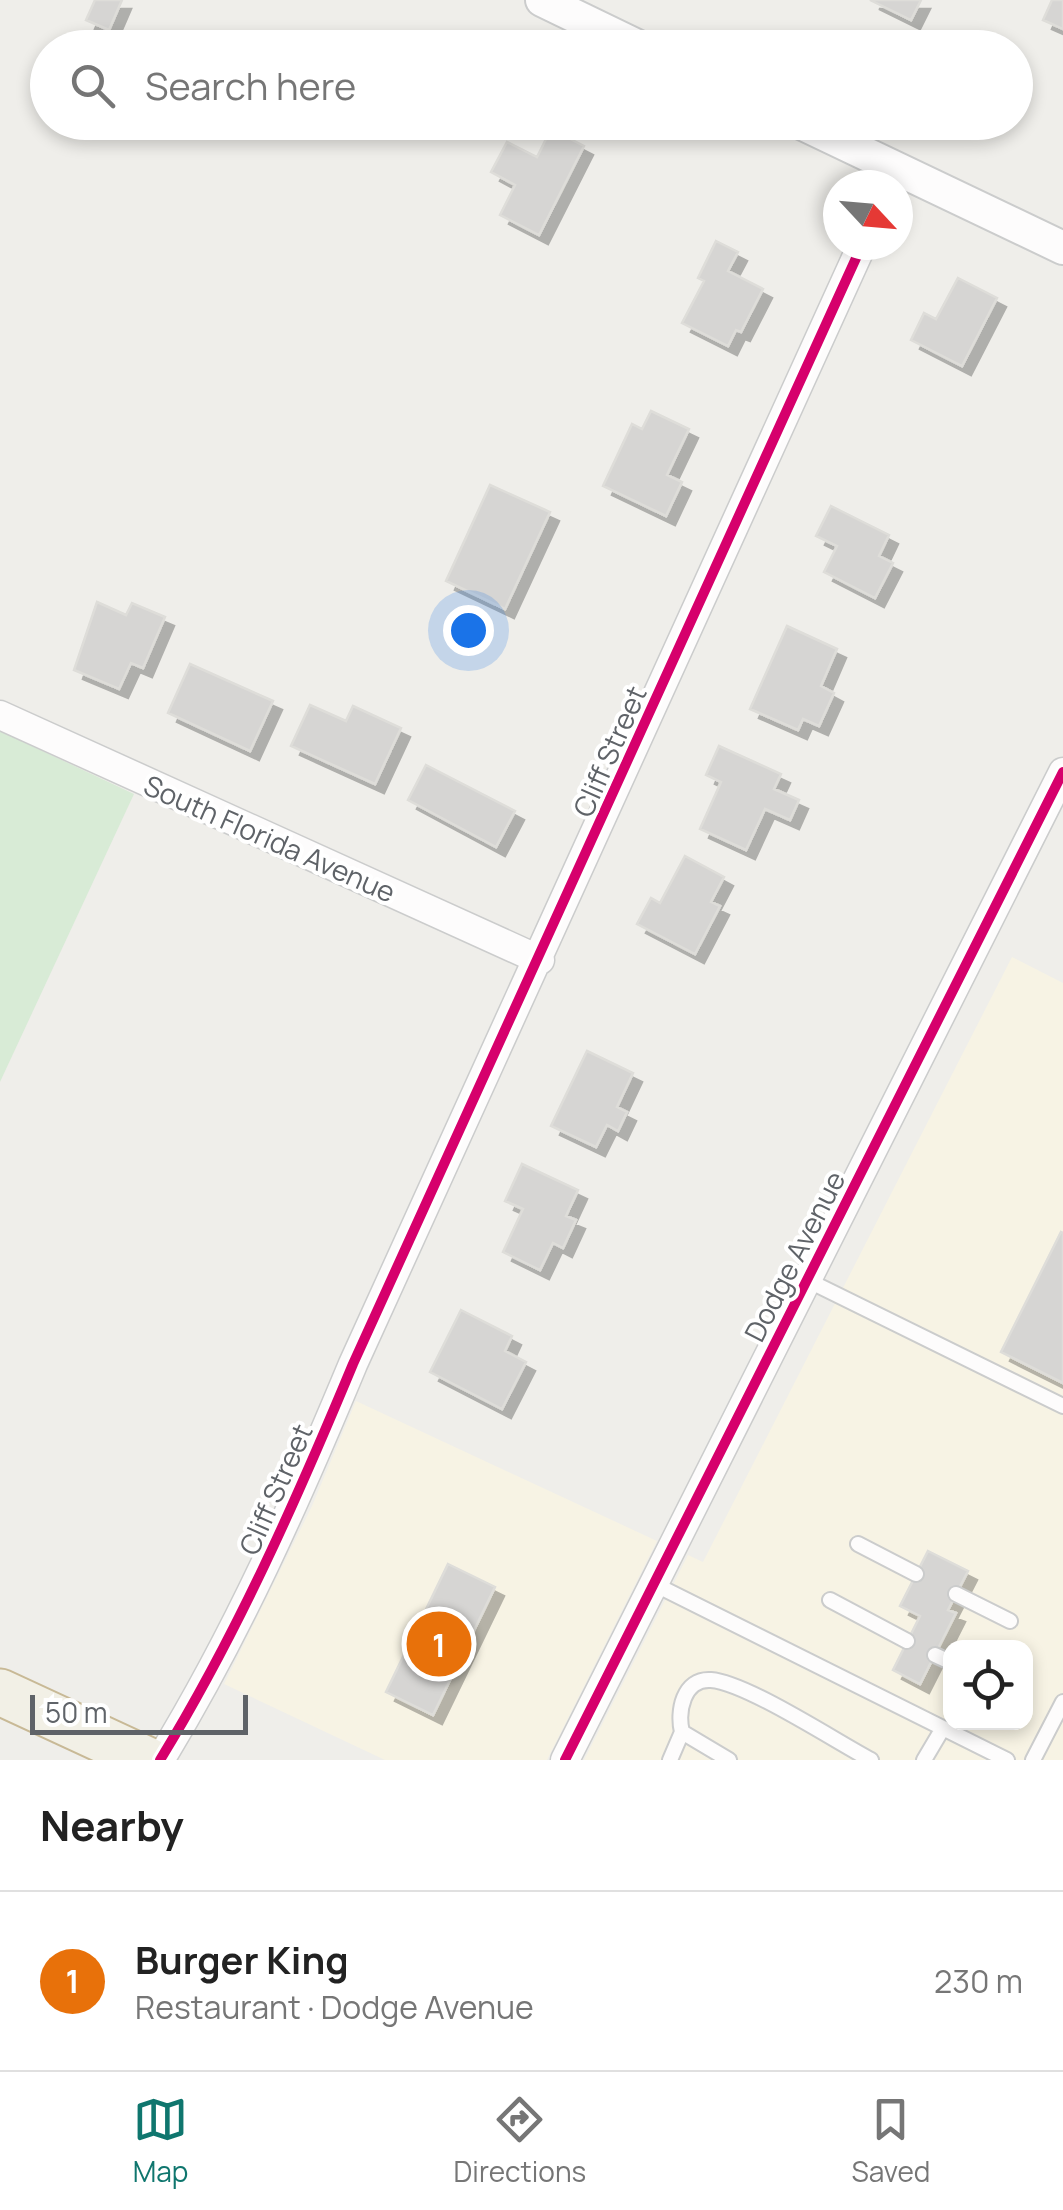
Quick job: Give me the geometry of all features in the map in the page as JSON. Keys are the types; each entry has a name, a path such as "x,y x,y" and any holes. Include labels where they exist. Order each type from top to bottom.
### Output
{"highway":[{"path":"0,1692 147,1760"}],"street":[{"path":"542,0 604,30"},
{"path":"829,140 880,170"},
{"path":"913,186 1063,248"},
{"name":"Cliff Street","path":"160,1760 248,1603 855,260"},
{"name":"South Florida Avenue","path":"0,715 540,960"},
{"name":"Dodge Avenue","path":"565,1760 1063,772"}],"lane":[{"path":"807,1280 1063,1406"},
{"path":"858,1544 916,1574"},
{"path":"654,1584 943,1728 924,1760"},
{"path":"956,1594 1010,1621"},
{"path":"830,1600 908,1641"},
{"path":"935,1655 943,1659"},
{"path":"670,1760 682,1732 678,1718 683,1698 696,1683 710,1680 735,1688 871,1760"},
{"path":"1033,1760 1063,1703"},
{"path":"947,1730 1007,1760"},
{"path":"682,1732 728,1760"}],"shaded area":[{"path":"1012,957 1063,983 1063,1760 584,1760 688,1555 703,1562"},
{"path":"356,1401 657,1541 547,1760 385,1760 224,1684 312,1506"}],"green space":[{"path":"0,731 134,794 0,1082"}],"building":[{"path":"95,0 122,0 109,30 86,20"},
{"path":"870,0 921,0 911,20"},
{"path":"1052,0 1063,0 1063,29 1043,20"},
{"path":"546,140 572,140 584,146 539,235 500,215 515,185 491,172 507,142 537,157"},
{"path":"716,241 738,252 728,271 763,289 741,332 736,330 728,346 682,323 704,281 698,278"},
{"path":"958,278 997,298 962,366 911,340 924,313 936,319"},
{"path":"651,411 689,429 667,475 682,482 666,516 603,486 632,424 642,429"},
{"path":"490,485 550,512 505,609 446,581"},
{"path":"831,506 889,535 879,556 893,563 875,598 824,572 837,546 816,536"},
{"path":"97,602 126,615 132,603 165,617 143,668 131,663 119,689 74,670"},
{"path":"787,626 837,649 821,686 834,693 819,726 803,719 798,730 750,709"},
{"path":"190,664 273,701 250,751 168,713"},
{"path":"310,705 346,721 353,706 401,728 375,784 291,746"},
{"path":"719,746 781,774 774,789 799,800 790,820 765,809 746,850 700,829 721,782 706,775"},
{"path":"426,765 515,811 496,847 408,800"},
{"path":"685,856 724,877 711,902 720,906 695,954 637,924 651,898 660,903"},
{"path":"587,1051 633,1073 617,1107 627,1112 618,1131 607,1125 596,1147 551,1126"},
{"path":"522,1164 578,1190 566,1216 576,1220 563,1248 553,1243 540,1270 503,1252 523,1209 505,1201"},
{"path":"1063,1233 1063,1383 1001,1352"},
{"path":"461,1310 512,1336 505,1351 526,1362 502,1409 430,1372"},
{"path":"928,1551 968,1571 948,1610 956,1613 920,1684 893,1670 920,1616 900,1606"},
{"path":"448,1564 495,1587 433,1715 386,1692"}],"cycle path":[{"path":"160,1760 215,1664 287,1516 855,260"},
{"path":"565,1760 1063,772"}],"place":[{"name":"Burger King","path":"439,1644"}]}
